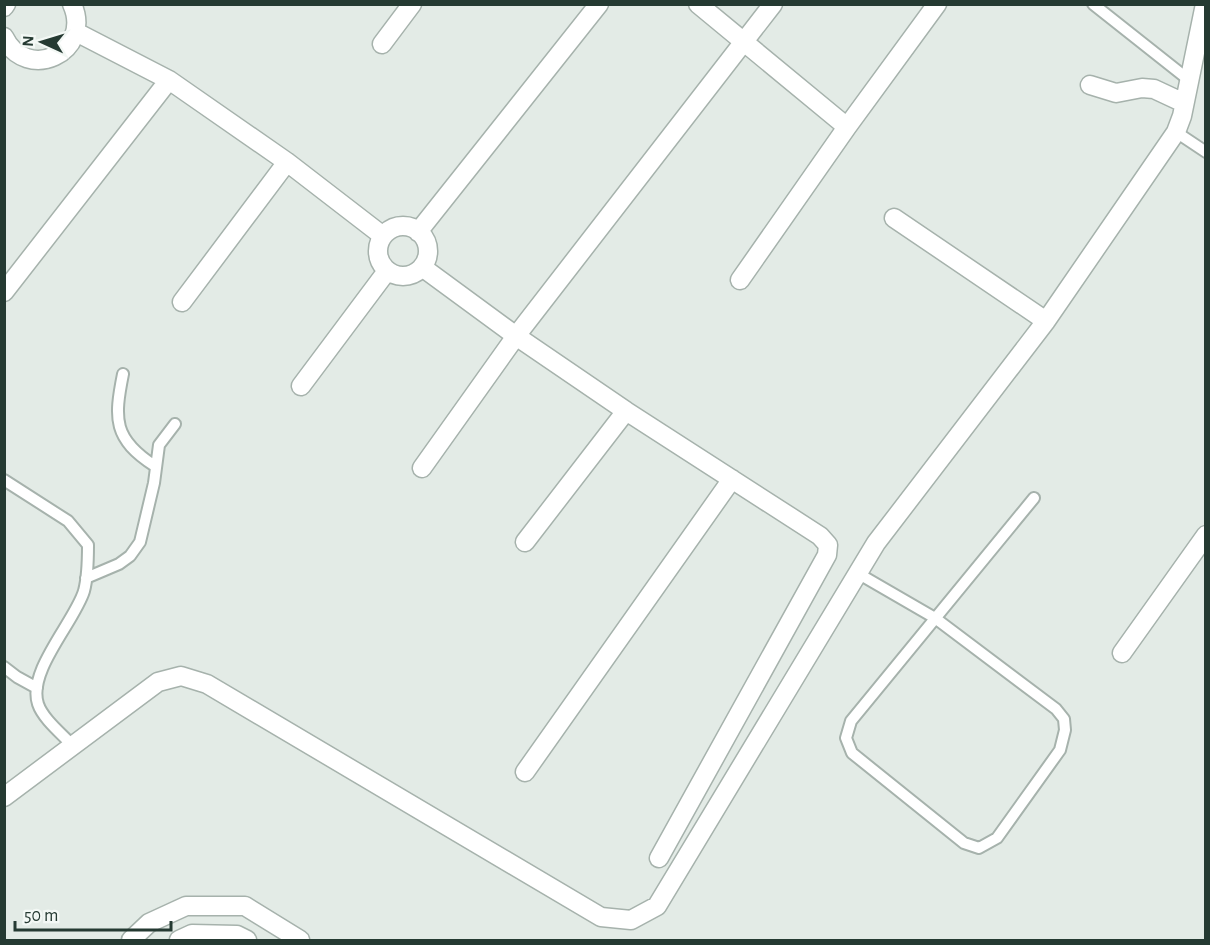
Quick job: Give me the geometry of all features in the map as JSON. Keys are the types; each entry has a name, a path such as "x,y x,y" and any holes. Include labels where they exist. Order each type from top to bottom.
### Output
{"street":[{"path":"7,48 25,58 41,60 56,57 69,46 76,32 77,15 72,4"},
{"path":"382,44 412,4"},
{"path":"418,232 599,4"},
{"path":"698,4 847,127"},
{"path":"422,468 516,336 773,4"},
{"path":"740,280 937,4"},
{"path":"4,797 158,682 181,676 207,684 601,917 631,920 657,906 876,543 1046,321 1176,132 1189,80 1199,59 1205,4"},
{"path":"76,32 169,80 287,162 383,236"},
{"path":"4,292 169,80"},
{"path":"1090,85 1116,93 1142,88 1154,89 1184,103"},
{"path":"182,302 287,162"},
{"path":"894,218 1046,321"},
{"path":"400,226 409,227 418,232 424,239 427,249 427,258 422,267 406,276 396,276 387,271 378,255 383,236 400,226"},
{"path":"422,267 516,336 626,411 820,536 828,545 827,555 658,858"},
{"path":"301,386 387,271"},
{"path":"525,542 626,411"},
{"path":"525,772 732,479"},
{"path":"1122,653 1206,535"},
{"path":"131,940 149,923 186,906 245,906 300,940"},
{"path":"179,940 192,934 203,934 237,935 247,940"}],"lane":[{"path":"1093,4 1189,80"},
{"path":"1176,132 1206,152"},
{"path":"123,374 117,406 122,437 133,450 155,466"},
{"path":"86,579 119,564 130,556 140,543 154,483 159,445 175,424"},
{"path":"4,480 55,512 76,529 88,545 84,592 43,667 37,688 40,709 73,746"},
{"path":"859,574 935,618 1056,709 1064,719 1065,730 1060,750 997,838 979,848 964,843 852,753 846,738 850,721 935,618 1034,498"},
{"path":"4,667 16,677 37,688"}]}
